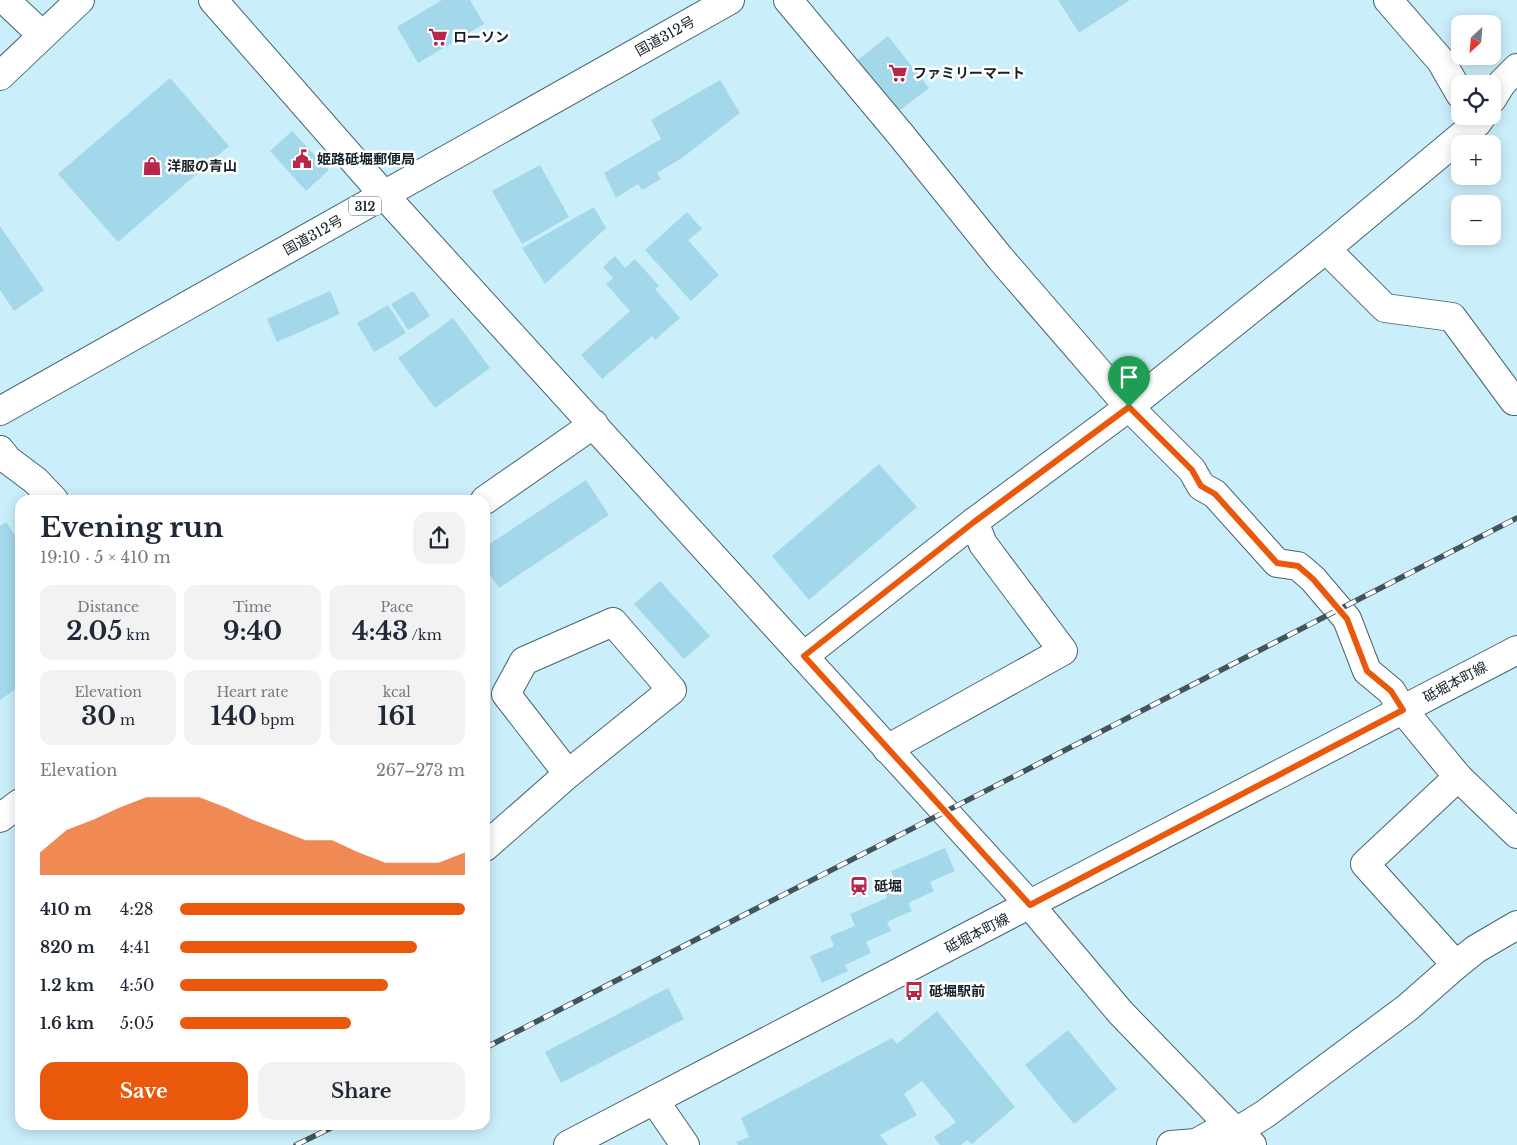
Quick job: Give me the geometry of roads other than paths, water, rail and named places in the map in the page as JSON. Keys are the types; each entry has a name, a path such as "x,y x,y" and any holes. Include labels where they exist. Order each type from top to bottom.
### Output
{"main road":[{"path":"5,0 42,35"},
{"path":"0,76 80,0"},
{"path":"213,0 384,195 1030,905 1120,1012 1244,1138"},
{"name":"国道312号","path":"0,411 730,0"},
{"path":"788,0 901,135 1000,258 1129,407 1192,470 1201,486 1215,494 1277,563 1298,566 1313,579 1347,619 1367,671 1391,691 1403,710 1458,778 1517,834"},
{"path":"1388,0 1441,61 1451,78"},
{"path":"1501,84 1517,68"},
{"path":"804,656 974,522 1129,407 1326,249 1471,125"},
{"path":"1326,249 1385,308 1452,317 1514,401 1517,398"},
{"path":"490,497 594,424"},
{"path":"0,450 8,460 36,481 49,495"},
{"path":"887,749 1063,651 983,544 974,522"},
{"path":"490,842 568,774 672,690 613,622 524,661 506,694 568,774"},
{"name":"砥堀本町線","path":"568,1145 1517,650"},
{"path":"1456,965 1365,864 1458,778"},
{"path":"0,818 15,807"},
{"path":"1244,1138 1265,1114 1407,1008 1476,949 1517,925"},
{"path":"654,1100 685,1145"},
{"path":"1171,1145 1196,1143 1214,1132 1244,1138"}],"railway":[{"path":"490,1045 1517,518"},
{"path":"296,1145 327,1130"}],"place":[{"name":"ローソン","path":"438,37"},
{"name":"ファミリーマート","path":"898,73"},
{"name":"姫路砥堀郵便局","path":"302,159"},
{"name":"洋服の青山","path":"152,166"},
{"name":"砥堀","path":"859,886"},
{"name":"砥堀駅前","path":"914,991"}]}
